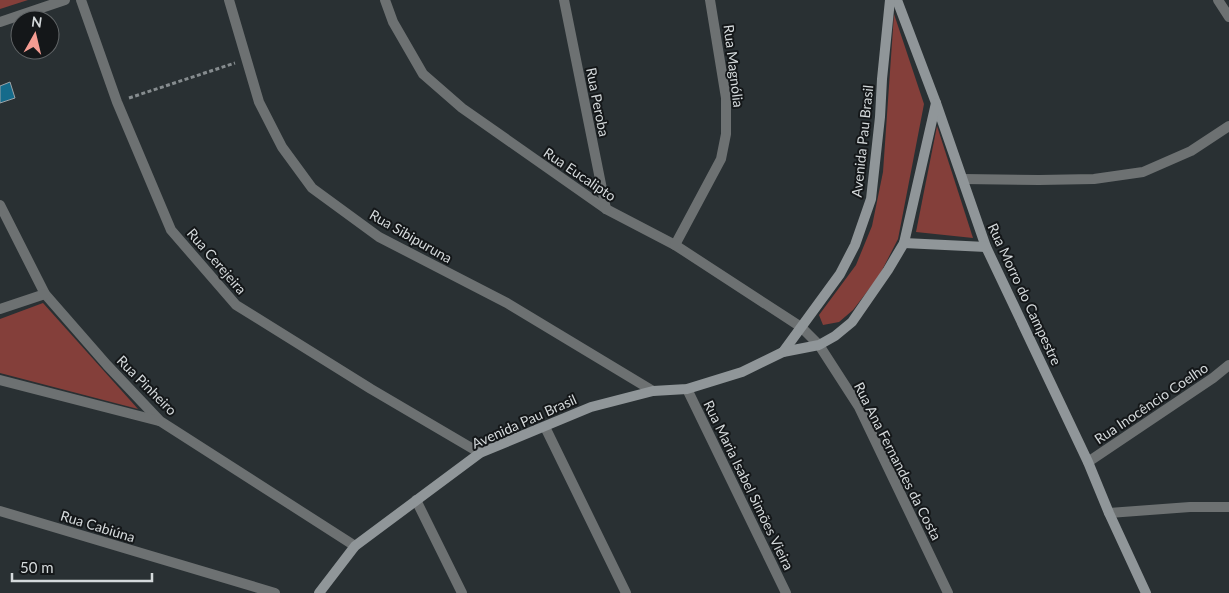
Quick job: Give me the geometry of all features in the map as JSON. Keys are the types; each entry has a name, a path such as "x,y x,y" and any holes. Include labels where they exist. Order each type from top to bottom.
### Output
{"street":[{"path":"0,22 65,0"},
{"name":"Rua Cerejeira","path":"82,0 116,102 171,230 236,305 371,389 480,453"},
{"name":"Rua Sibipuruna","path":"229,0 259,102 282,147 312,188 379,237 507,303 653,391"},
{"name":"Rua Eucalipto","path":"386,0 393,22 423,74 462,108 606,209 675,245 801,328"},
{"name":"Rua Peroba","path":"564,0 606,209"},
{"name":"Rua Magnólia","path":"675,245 721,159 726,134 726,98 710,0"},
{"name":"Avenida Pau Brasil","path":"784,352 840,274 855,244 870,199 880,117 890,0"},
{"name":"Rua Morro do Campestre","path":"897,0 936,103 986,247 1088,462 1146,593"},
{"path":"1218,0 1229,16"},
{"name":"Avenida Pau Brasil","path":"319,593 355,546 480,453 591,407 653,391 687,389 742,372 784,352 819,345 835,336 852,322 904,243 936,103"},
{"path":"962,179 1094,179 1143,172 1191,151 1229,126"},
{"name":"Rua Pinheiro","path":"0,205 45,294 107,365 160,421 355,546"},
{"path":"904,243 986,247"},
{"path":"0,309 45,294"},
{"name":"Rua Ana Fernandes da Costa","path":"801,328 819,345 859,407 948,593"},
{"name":"Rua Inocêncio Coelho","path":"1088,462 1213,378 1229,365"},
{"path":"0,380 160,421"},
{"name":"Rua Maria Isabel Simões Vieira","path":"687,389 786,593"},
{"path":"545,427 626,593"},
{"path":"416,500 462,593"},
{"path":"1109,513 1190,507 1229,507"},
{"name":"Rua Cabiúna","path":"0,511 275,593"}],"path":[{"path":"116,102 247,60"}],"shaded area":[{"path":"0,0 28,0 0,9"},
{"path":"894,14 924,104 898,239 879,276 853,310 839,322 823,325 819,315 856,265 872,226 883,172"},
{"path":"937,126 973,238 916,232"},
{"path":"43,303 138,409 0,373 0,319"}],"building":[{"path":"10,82 15,98 0,103 0,86"}]}
